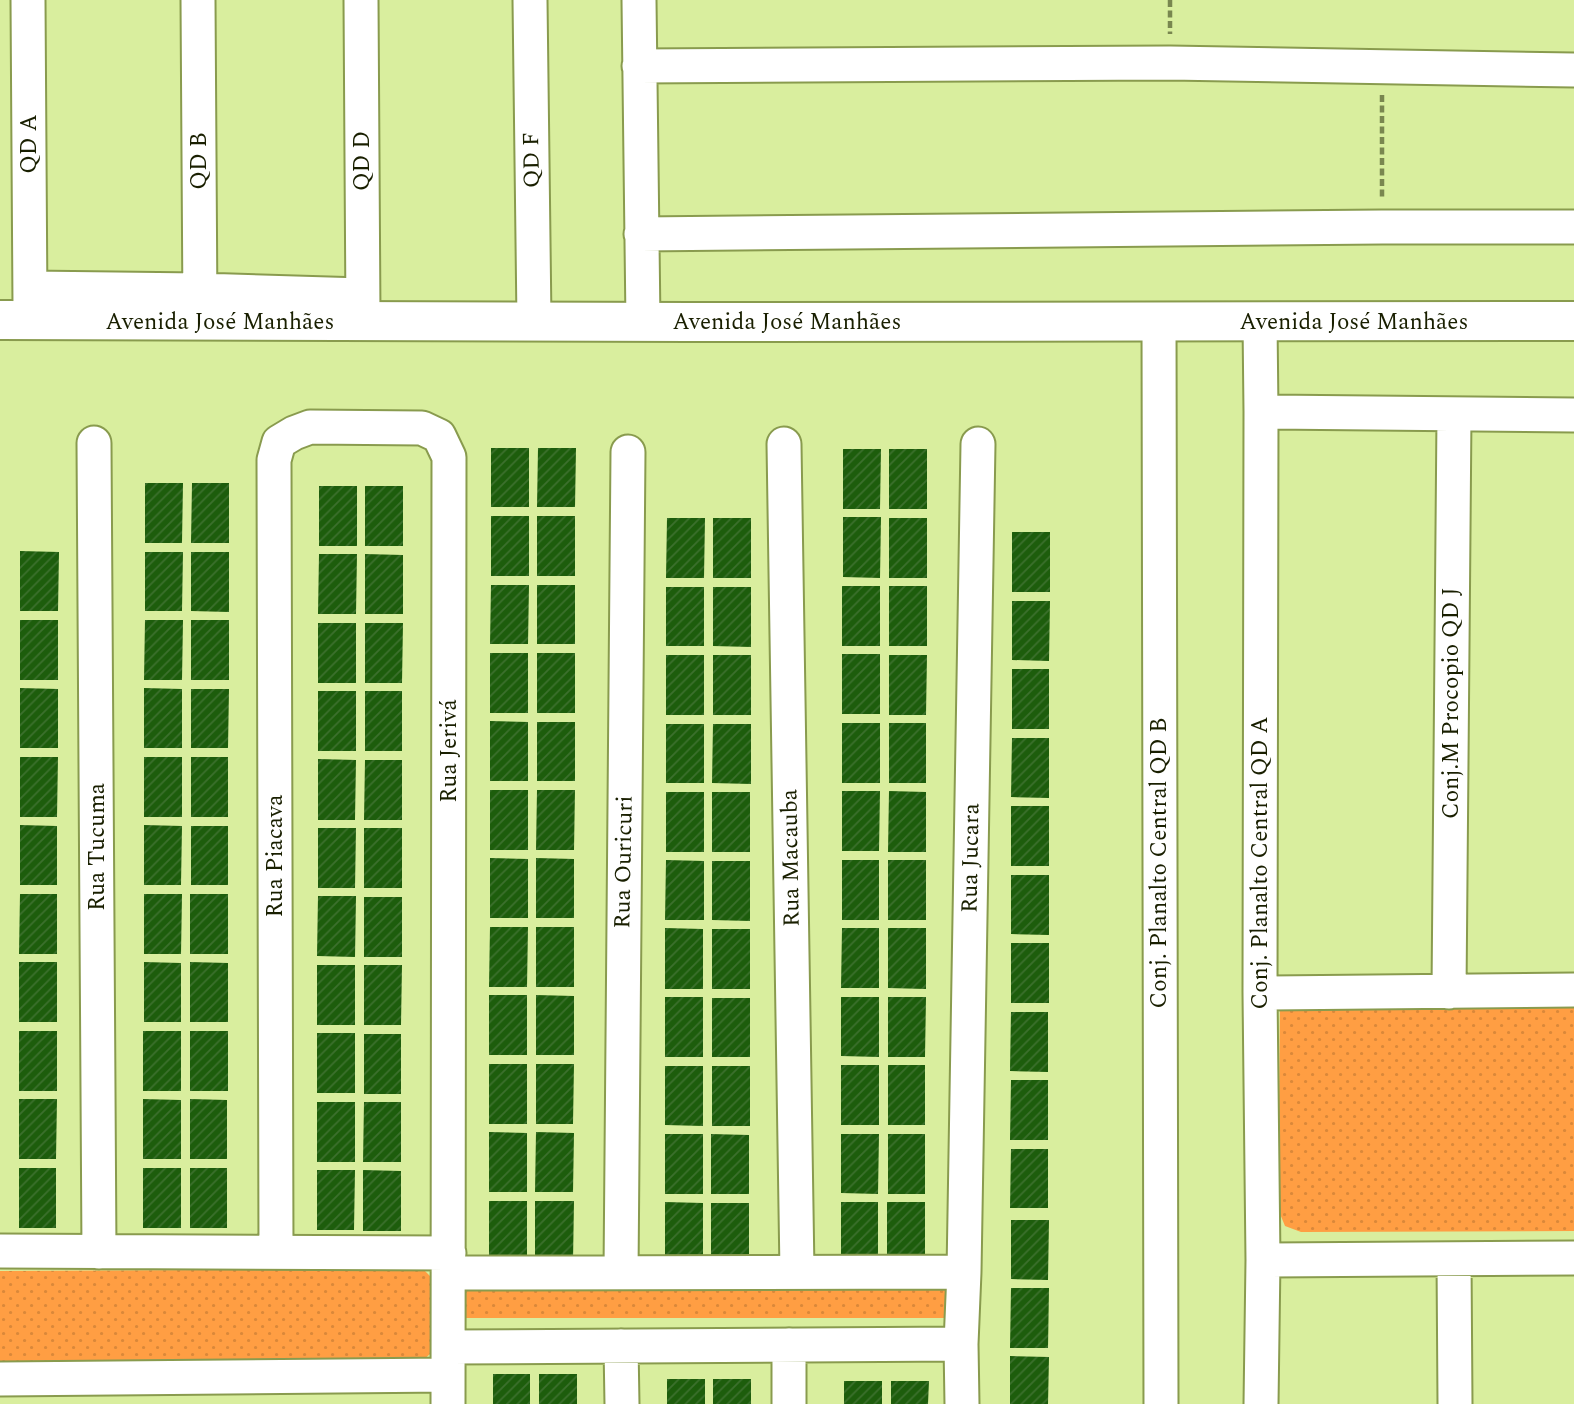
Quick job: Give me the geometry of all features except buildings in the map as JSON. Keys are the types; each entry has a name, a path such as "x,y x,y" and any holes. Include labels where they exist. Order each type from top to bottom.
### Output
{"street":[{"name":"QD A","path":"20,309 28,0"},
{"name":"QD B","path":"198,0 200,306"},
{"name":"QD D","path":"361,0 363,309"},
{"name":"QD F","path":"530,0 534,321"},
{"path":"639,0 643,322"},
{"path":"639,65 1170,64 1574,70"},
{"path":"641,234 1574,227"},
{"name":"Avenida José Manhães","path":"20,309 200,306 363,309 534,321 643,322 1574,321"},
{"name":"Conj. Planalto Central QD B","path":"1159,321 1161,1404"},
{"name":"Conj. Planalto Central QD A","path":"1260,322 1260,993 1263,1261 1261,1404"},
{"path":"1261,412 1574,415"},
{"name":"Conj.M Procopio QD J","path":"1449,992 1454,415"},
{"name":"Rua Jerivá","path":"274,460 279,442 310,427 422,428 439,436 449,457 449,1375"},
{"name":"Rua Tucuma","path":"94,443 99,1252"},
{"name":"Rua Macauba","path":"784,444 797,1272"},
{"name":"Rua Jucara","path":"961,1344 978,444"},
{"name":"Rua Ouricuri","path":"621,1273 628,452"},
{"name":"Rua Piacava","path":"274,460 276,1252"},
{"path":"1260,993 1574,990"},
{"path":"0,1251 276,1252 621,1273 964,1272"},
{"path":"1263,1261 1574,1258"},
{"path":"1454,1259 1455,1404"},
{"path":"0,1379 105,1391 281,1390 449,1375 621,1346 961,1344 962,1404"},
{"path":"789,1345 789,1404"},
{"path":"621,1346 622,1404"}],"path":[{"path":"1382,66 1382,227"}],"shaded area":[{"path":"1574,1003 1574,1231 1301,1232 1285,1226 1278,1209 1280,1004"},
{"path":"423,1269 430,1276 430,1354 420,1363 0,1363 0,1271"},
{"path":"462,1283 955,1284 955,1318 463,1318"}]}
